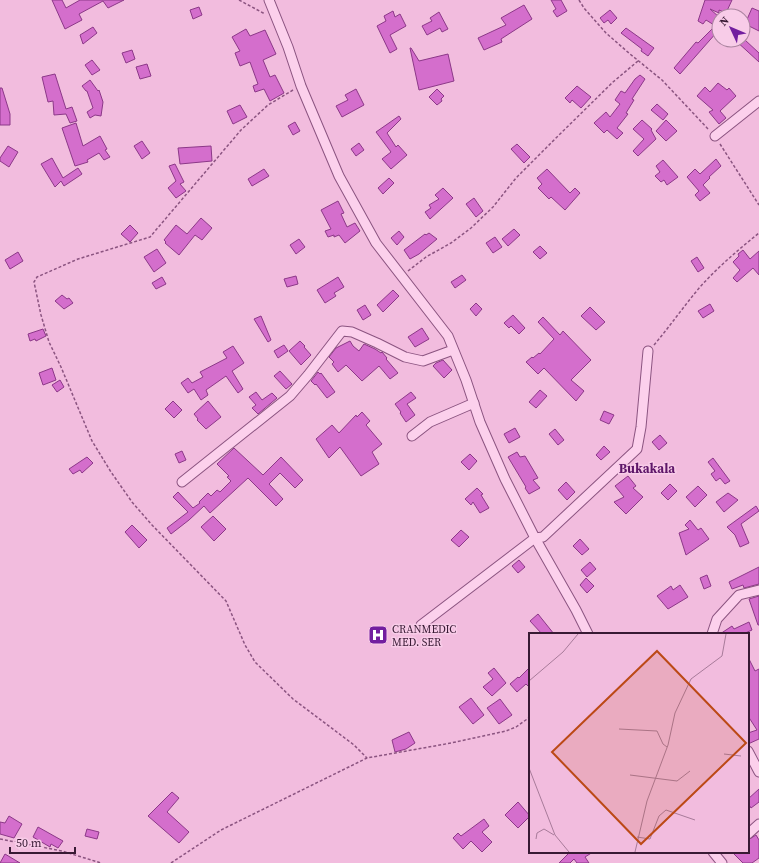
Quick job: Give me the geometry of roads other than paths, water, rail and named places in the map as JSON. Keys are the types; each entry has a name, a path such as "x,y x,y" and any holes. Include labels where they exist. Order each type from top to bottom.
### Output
{"street":[{"path":"269,0 301,86 339,176 376,243 448,336 480,422 506,479 535,538 588,633"},
{"path":"715,136 759,101"},
{"path":"182,482 290,396 342,331 352,332 405,357 423,361 453,350"},
{"path":"421,625 535,538 543,537 637,449 641,427 648,351"},
{"path":"412,436 430,422 474,403"},
{"path":"712,633 717,619 738,596 759,590"},
{"path":"749,753 759,772"},
{"path":"749,833 759,824"},
{"path":"714,853 722,863"}],"place":[{"name":"CRANMEDIC MED. SER","path":"378,635"}],"district":[{"name":"Bukakala","path":"647,468"}]}
